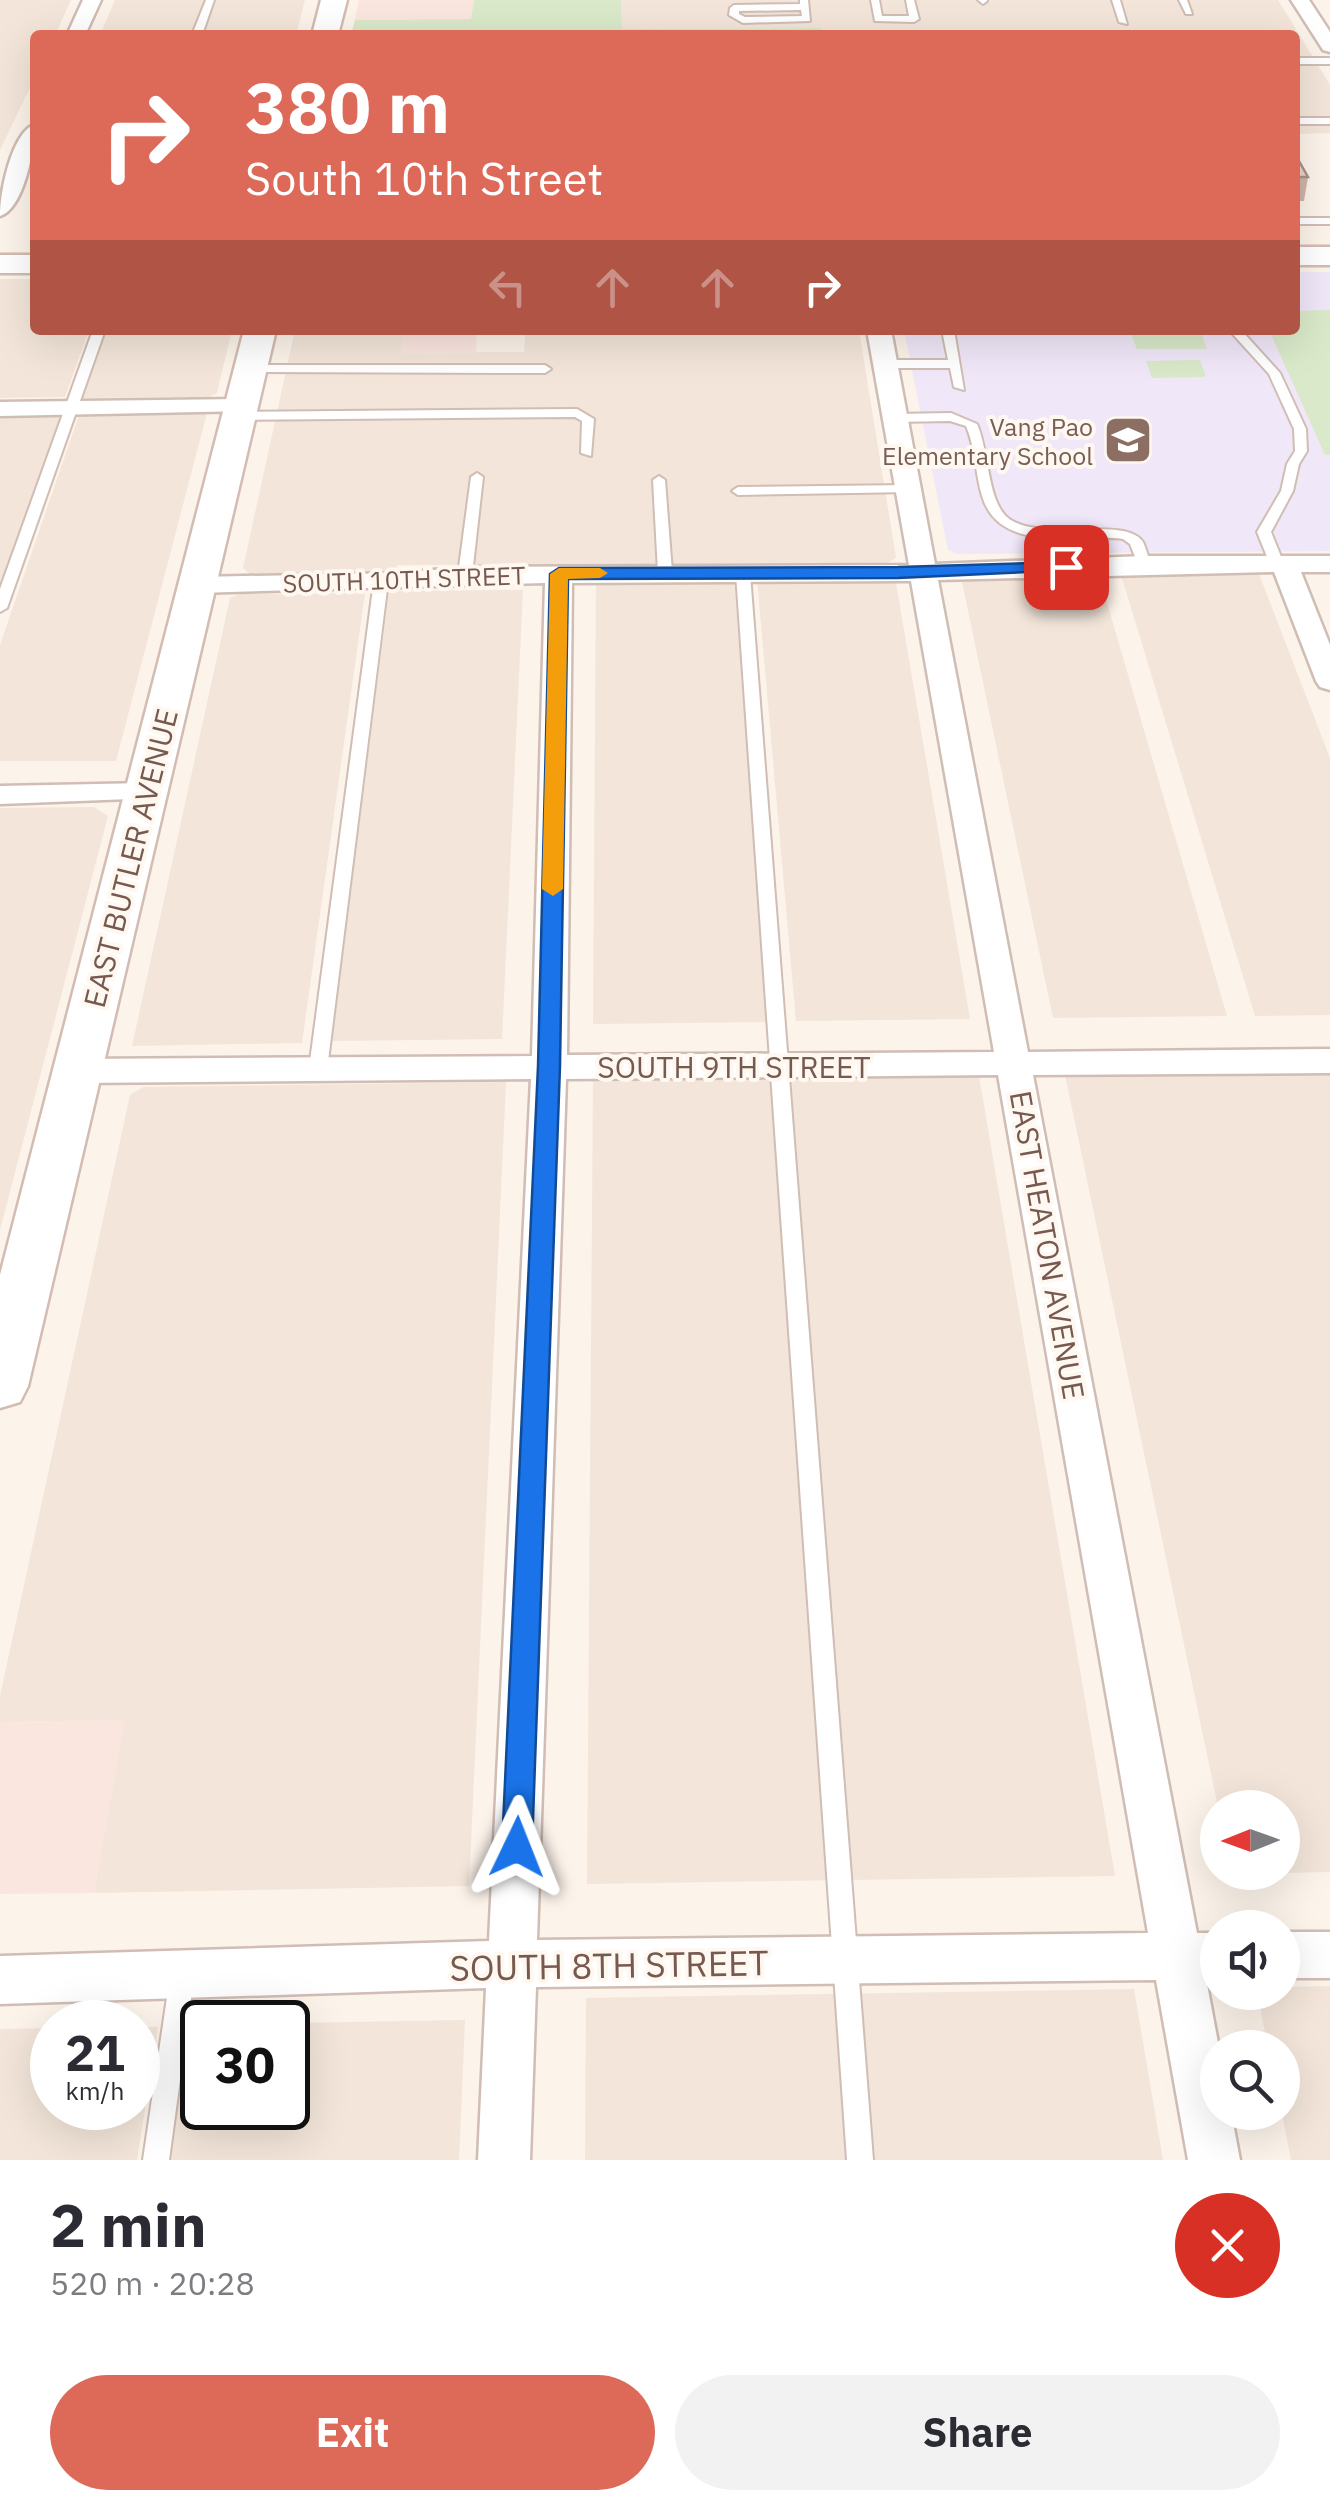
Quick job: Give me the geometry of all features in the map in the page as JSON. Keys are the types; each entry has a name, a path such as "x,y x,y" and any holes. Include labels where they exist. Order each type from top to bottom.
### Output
{"street":[{"path":"78,30 92,0"},
{"path":"326,30 334,0"},
{"path":"1300,0 1330,46"},
{"path":"0,210 30,141"},
{"path":"1300,256 1330,256"},
{"path":"0,264 30,264"},
{"name":"EAST HEATON AVENUE","path":"882,347 1014,1064 1197,1957 1214,2160"},
{"path":"0,409 71,408 248,380"},
{"name":"EAST BUTLER AVENUE","path":"0,1386 248,380"},
{"path":"1280,564 1330,682"},
{"name":"SOUTH 10TH STREET","path":"198,584 381,581 465,575 1330,564"},
{"path":"504,2160 549,1066 559,574"},
{"path":"0,795 146,792"},
{"name":"SOUTH 9TH STREET","path":"77,1071 1330,1061"},
{"path":"1300,1955 1330,1954"},
{"name":"SOUTH 8TH STREET","path":"0,1980 512,1964 1197,1957"}],"lane":[{"path":"199,30 210,0"},
{"path":"875,0 878,19 914,19 910,0"},
{"path":"1116,0 1124,22"},
{"path":"1183,0 1189,12"},
{"path":"804,4 807,19 743,20 734,15 734,8 804,4"},
{"path":"1300,62 1330,61"},
{"path":"1300,122 1330,121"},
{"path":"1300,221 1330,221"},
{"path":"0,608 96,335"},
{"path":"949,335 960,387"},
{"path":"1240,335 1274,373 1300,429 1302,451 1292,464 1287,491 1264,532 1280,564"},
{"path":"882,347 955,364"},
{"path":"248,380 545,369"},
{"path":"248,380 577,413 588,419 587,453"},
{"path":"895,418 951,417 971,424 992,506 1003,520 1030,532 1127,536 1136,542 1144,564"},
{"path":"465,575 477,477"},
{"path":"659,480 665,572"},
{"path":"738,490 908,489"},
{"path":"743,574 860,2160"},
{"path":"318,1069 381,581"},
{"path":"156,2160 182,1974"}],"shaded area":[{"path":"0,0 71,0 57,30 30,30 30,87 0,150"},
{"path":"115,0 205,0 194,30 102,30"},
{"path":"216,0 305,0 297,30 206,30"},
{"path":"359,0 474,0 471,19 355,20"},
{"path":"621,0 1278,0 1296,30 821,28 622,29"},
{"path":"1300,36 1330,85 1330,133 1300,134"},
{"name":"Vang Pao Elementary School","path":"1300,272 1330,272 1330,551 957,554 948,550 905,335 1300,335"},
{"path":"0,279 30,279 30,335 87,335 65,397 0,398"},
{"path":"104,335 231,335 217,393 209,397 82,398"},
{"path":"294,335 403,335 401,353 524,352 526,335 860,335 896,558 887,563 398,565 392,572 250,574 243,568"},
{"path":"403,335 477,335 476,352 400,353"},
{"path":"207,413 116,761 0,761 0,645 79,415"},
{"path":"63,415 0,593 0,416"},
{"path":"1259,574 1330,758 1330,1015 1255,1016 1121,575"},
{"path":"1099,575 1227,1016 1053,1018 961,577"},
{"path":"895,577 970,1019 796,1021 757,579"},
{"path":"734,579 768,1022 593,1024 596,580"},
{"path":"523,590 502,1039 332,1041 389,591"},
{"path":"365,593 302,1043 132,1046 230,598 239,594"},
{"path":"94,807 108,816 0,1230 0,808"},
{"path":"1330,1072 1330,1872 1300,1873 1300,1790 1214,1790 1065,1075"},
{"path":"979,1076 1115,1876 587,1884 593,1081"},
{"path":"506,1082 469,1886 94,1893 124,1720 0,1722 0,1696 130,1095 143,1087"},
{"path":"124,1720 94,1893 0,1894 0,1722"},
{"path":"1330,1986 1330,2160 1291,2160 1285,2130 1300,2130 1300,2030 1265,2030 1260,2010 1300,2010 1300,1987"},
{"path":"1134,1989 1163,2160 585,2160 586,1998"},
{"path":"465,2020 459,2160 170,2160 180,2085 180,2130 310,2130 310,2023"},
{"path":"30,2028 30,2130 142,2130 137,2160 0,2160 0,2029"}],"green space":[{"path":"474,0 621,0 622,29 822,30 352,30 355,20 471,19"},
{"path":"1330,310 1330,455 1325,455 1271,335 1300,335 1300,311"},
{"path":"1132,335 1202,335 1207,349 1137,349"},
{"path":"1200,360 1206,377 1152,378 1146,361"}],"slow traffic":[{"path":"553,889 559,574 600,573"}],"place":[{"name":"Vang Pao Elementary School","path":"1128,440"}],"route":[{"path":"517,1847 549,1066 559,574 898,573 1066,567"}]}
